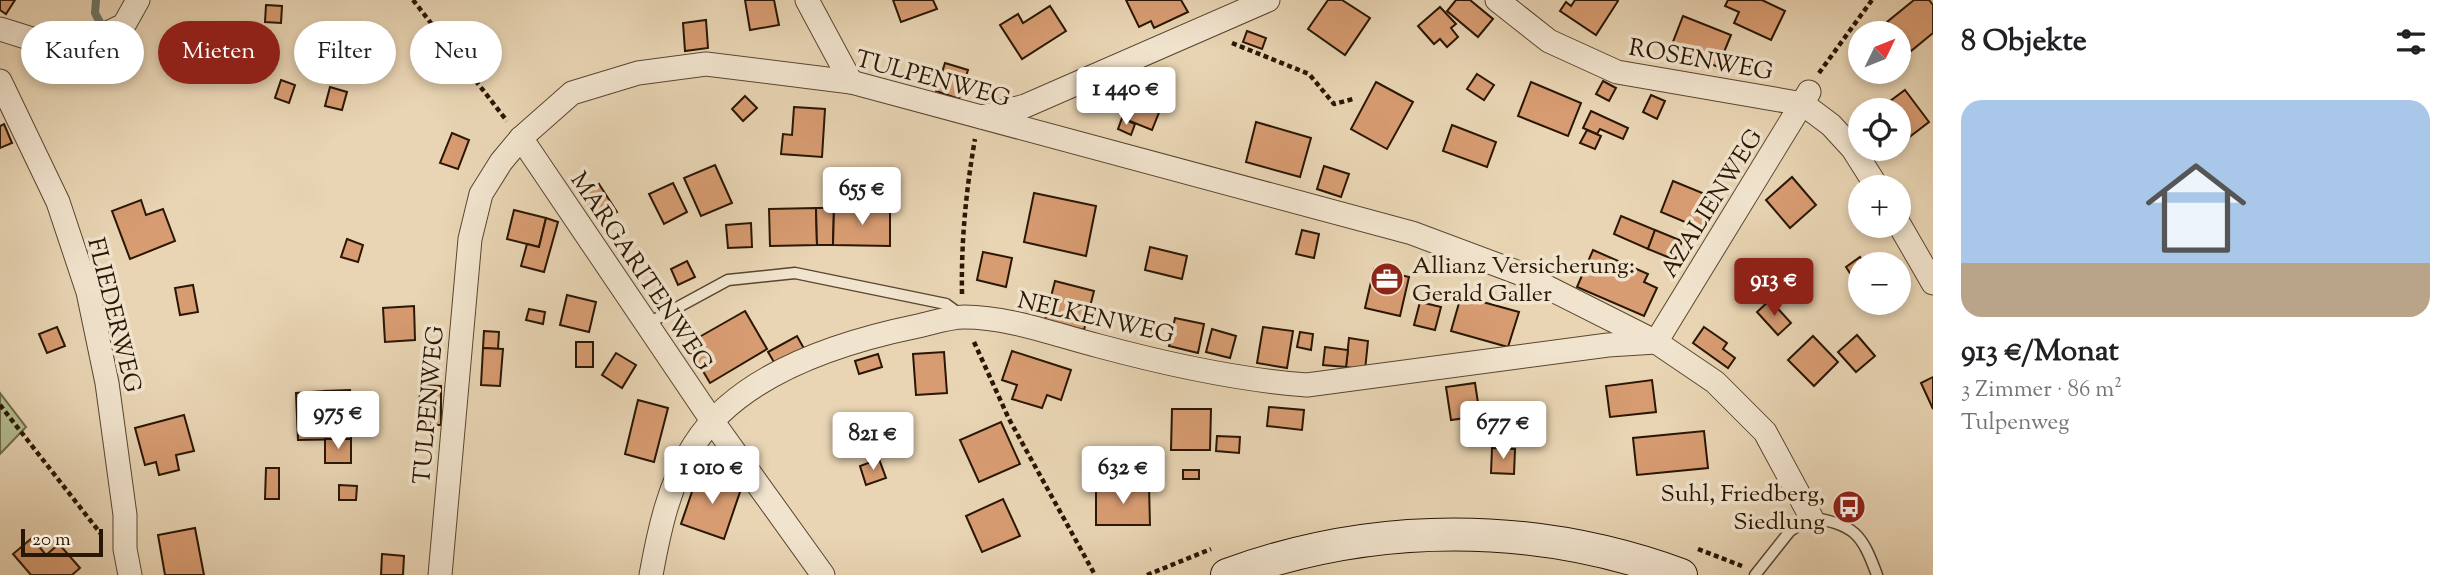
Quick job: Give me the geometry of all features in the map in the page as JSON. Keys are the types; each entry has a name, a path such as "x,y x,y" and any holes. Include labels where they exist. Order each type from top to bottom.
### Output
{"main road":[{"path":"1227,575 1260,563 1374,540 1423,534 1498,534 1555,541 1681,575"}],"street":[{"path":"0,29 70,51 124,25 138,0"},
{"path":"807,0 851,82"},
{"path":"979,118 1025,106 1268,0"},
{"name":"ROSENWEG","path":"1497,0 1549,41 1616,72 1806,98 1853,149 1869,175"},
{"name":"TULPENWEG","path":"440,575 470,239 481,194 501,162 521,138 572,93 638,73 706,64 851,82 1412,233 1519,273 1656,342 1715,382 1765,432 1811,517"},
{"name":"FLIEDERWEG","path":"0,81 58,202 88,292 109,396 130,575"},
{"name":"AZALIENWEG","path":"1656,342 1806,98"},
{"name":"MARGARITENWEG","path":"521,138 713,422 823,575"},
{"path":"1907,238 1933,283"},
{"name":"NELKENWEG","path":"650,575 658,535 679,472 695,443 713,422 748,391 794,364 861,338 963,317 1007,322 1105,348 1265,382 1307,385 1608,345 1656,342"}],"lane":[{"path":"646,324 728,280 795,273 946,304 963,317"},
{"path":"1755,575 1790,531 1811,517 1845,524 1867,548 1877,575"}],"path":[{"path":"413,0 521,138"},
{"path":"1836,49 1872,0"},
{"path":"1214,23 1236,47 1309,74 1334,104 1353,99"},
{"path":"979,118 967,180 961,257 963,317 1009,419 1095,575"},
{"path":"0,405 100,534 125,549"}],"green space":[{"path":"0,393 26,427 0,454"}],"building":[{"path":"0,0 15,0 6,14 0,10"},
{"path":"745,0 774,0 779,25 750,30"},
{"path":"893,0 933,0 937,9 901,22"},
{"path":"1126,0 1181,0 1188,12 1154,28 1151,21 1139,27"},
{"path":"1328,0 1342,0 1370,18 1345,55 1308,29"},
{"path":"1456,0 1470,0 1493,19 1478,37 1447,11"},
{"path":"1575,0 1618,1 1596,35 1560,11 1566,2 1571,6"},
{"path":"1728,0 1762,0 1785,11 1771,40 1734,23 1739,12 1725,6"},
{"path":"1914,0 1929,0 1933,5 1933,33 1911,51 1911,21 1888,21"},
{"path":"266,5 282,6 281,23 265,21"},
{"path":"1050,6 1066,31 1022,59 1000,25 1018,14 1023,23"},
{"path":"1440,7 1456,24 1451,28 1458,37 1447,47 1440,39 1434,44 1418,26"},
{"path":"1683,16 1731,35 1718,67 1671,47"},
{"path":"706,20 708,48 685,51 683,23"},
{"path":"1247,31 1266,38 1262,49 1243,42"},
{"path":"945,63 968,70 959,99 936,91"},
{"path":"1477,74 1494,85 1484,100 1467,89"},
{"path":"281,80 295,85 289,103 275,98"},
{"path":"1603,81 1616,88 1609,101 1596,94"},
{"path":"1376,82 1413,102 1387,149 1351,129"},
{"path":"1531,82 1581,103 1568,136 1518,116"},
{"path":"330,87 347,92 342,110 325,106"},
{"path":"1134,88 1164,100 1152,130 1122,118"},
{"path":"1905,90 1911,98 1894,98"},
{"path":"1651,95 1665,101 1657,119 1643,112"},
{"path":"745,96 757,108 743,121 732,109"},
{"path":"1911,98 1929,122 1911,136"},
{"path":"794,107 825,109 822,157 781,154 783,134 792,135"},
{"path":"1591,111 1628,128 1623,139 1600,129 1597,134 1583,128"},
{"path":"1122,118 1135,124 1131,135 1118,129"},
{"path":"1256,122 1311,138 1300,177 1246,162"},
{"path":"4,124 12,143 0,148 0,126"},
{"path":"1452,125 1496,142 1487,167 1443,151"},
{"path":"1587,130 1601,136 1595,149 1580,143"},
{"path":"452,133 469,140 458,169 440,163"},
{"path":"715,165 732,203 701,216 684,178"},
{"path":"1324,166 1349,174 1341,197 1317,189"},
{"path":"1792,177 1816,205 1790,228 1766,200"},
{"path":"1673,181 1717,199 1704,230 1661,212"},
{"path":"673,183 687,212 664,224 649,194"},
{"path":"599,184 617,212 600,223 582,195"},
{"path":"1034,193 1096,206 1086,256 1024,242"},
{"path":"141,200 146,215 163,209 175,241 130,259 112,211"},
{"path":"816,208 817,245 770,246 769,209"},
{"path":"816,208 834,208 833,245 817,245"},
{"path":"834,208 890,209 890,246 833,245"},
{"path":"514,210 546,218 539,247 507,239"},
{"path":"1621,216 1655,230 1648,249 1614,234"},
{"path":"546,218 558,222 544,272 521,266 527,244 539,247"},
{"path":"751,223 752,247 728,248 726,225"},
{"path":"1302,230 1319,234 1314,258 1296,254"},
{"path":"1655,230 1682,241 1675,260 1648,249"},
{"path":"347,239 363,245 358,262 341,257"},
{"path":"1150,247 1187,256 1182,279 1145,270"},
{"path":"1593,250 1648,274 1644,282 1657,288 1644,316 1577,287"},
{"path":"983,252 1012,258 1006,287 977,280"},
{"path":"687,261 695,277 678,285 671,269"},
{"path":"1374,269 1409,277 1400,316 1365,308"},
{"path":"1055,281 1094,291 1084,330 1045,320"},
{"path":"193,285 198,312 180,315 175,288"},
{"path":"567,295 596,302 589,332 560,325"},
{"path":"1461,296 1519,312 1508,347 1451,331"},
{"path":"1770,300 1791,323 1778,335 1757,312"},
{"path":"1420,302 1441,307 1435,330 1414,325"},
{"path":"414,306 415,340 385,342 383,308"},
{"path":"529,309 545,312 543,324 526,320"},
{"path":"745,311 767,349 710,383 687,344"},
{"path":"1175,318 1204,324 1198,353 1169,346"},
{"path":"57,327 65,346 47,353 39,334"},
{"path":"1263,327 1293,331 1287,368 1257,363"},
{"path":"1704,327 1727,343 1723,349 1735,358 1728,368 1693,343"},
{"path":"1212,329 1236,336 1230,358 1206,352"},
{"path":"484,331 499,332 498,349 483,348"},
{"path":"1300,332 1313,334 1311,350 1297,347"},
{"path":"1857,335 1875,356 1856,372 1838,352"},
{"path":"797,336 807,354 778,369 768,352"},
{"path":"1813,336 1838,362 1814,386 1788,360"},
{"path":"1349,338 1368,341 1365,370 1346,367"},
{"path":"576,342 593,342 593,367 576,367"},
{"path":"1325,347 1348,350 1346,367 1323,365"},
{"path":"483,348 503,349 500,386 481,385"},
{"path":"1012,351 1071,370 1061,400 1047,395 1042,408 1012,399 1017,385 1002,380"},
{"path":"944,352 947,393 916,395 913,354"},
{"path":"616,353 636,365 622,388 602,375"},
{"path":"878,354 882,367 859,374 855,361"},
{"path":"1933,377 1933,409 1921,383"},
{"path":"1652,380 1656,412 1610,417 1606,386"},
{"path":"1475,383 1480,416 1451,420 1446,387"},
{"path":"420,385 441,386 441,425 419,425"},
{"path":"350,390 352,417 325,418 324,391"},
{"path":"324,391 325,418 352,417 351,439 298,440 296,393"},
{"path":"638,400 668,408 654,462 625,454"},
{"path":"1269,407 1304,410 1302,430 1267,426"},
{"path":"1172,409 1211,409 1210,450 1171,450"},
{"path":"184,415 194,451 176,455 179,470 159,475 156,462 145,465 135,428"},
{"path":"1001,422 1020,464 979,482 960,440"},
{"path":"1704,431 1708,468 1637,475 1633,438"},
{"path":"1217,436 1240,437 1239,453 1216,451"},
{"path":"325,439 351,439 351,463 325,463"},
{"path":"1492,448 1515,449 1514,474 1491,473"},
{"path":"879,459 886,478 866,485 860,466"},
{"path":"266,468 279,468 279,499 265,499"},
{"path":"1183,470 1199,470 1199,479 1183,479"},
{"path":"715,473 735,480 733,486 741,489 724,539 681,524 696,480 711,485"},
{"path":"339,485 357,486 356,500 339,500"},
{"path":"1096,486 1149,486 1150,525 1096,525"},
{"path":"1003,499 1020,536 982,552 966,516"},
{"path":"195,528 204,575 165,575 158,535"},
{"path":"32,538 46,555 59,544 80,568 72,575 31,575 13,554"},
{"path":"382,554 404,556 403,575 381,575"}],"waterway":[{"path":"96,0 95,13 99,21"}],"place":[{"name":"Allianz Versicherung: Gerald Galler","path":"1387,279"},
{"name":"Suhl, Friedberg, Siedlung","path":"1849,507"}]}
